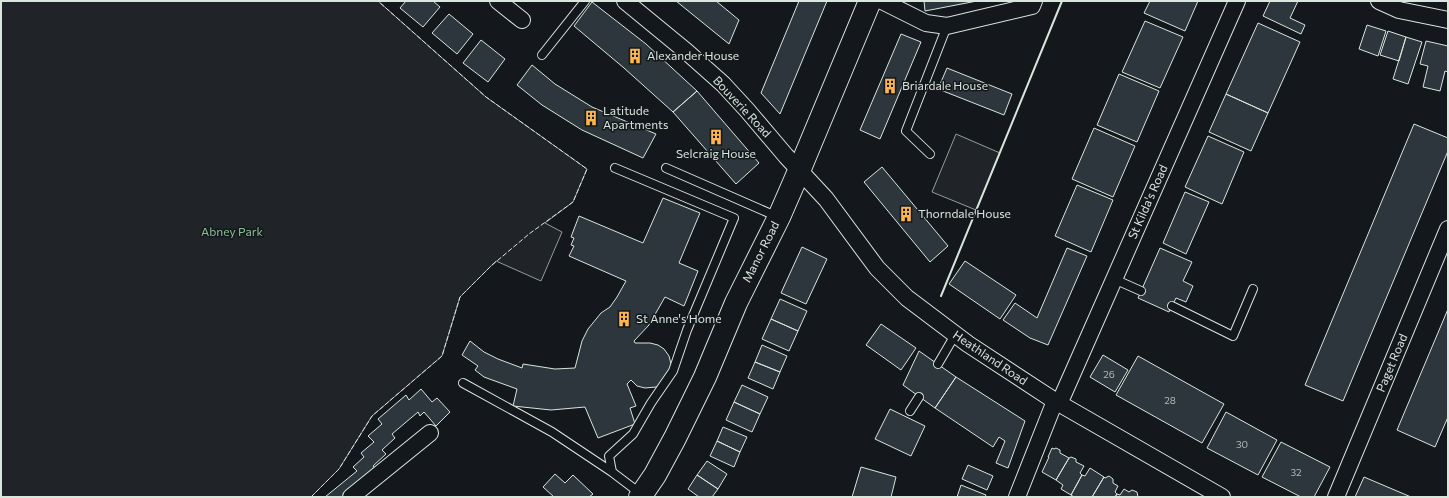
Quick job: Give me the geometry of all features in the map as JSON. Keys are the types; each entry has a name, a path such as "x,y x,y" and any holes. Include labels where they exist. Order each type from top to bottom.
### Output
{"main road":[{"name":"Manor Road","path":"640,496 655,474 705,377 736,303 779,217 870,1"}],"street":[{"path":"498,1 522,20"},
{"name":"Bouverie Road","path":"625,1 723,84 799,171"},
{"path":"882,1 926,23 947,26 1032,6 1034,1"},
{"name":"St Kilda's Road","path":"1021,495 1057,402 1114,279 1237,1"},
{"path":"1379,1 1398,10 1448,20"},
{"name":"Heathland Road","path":"799,171 826,200 877,268 907,298 955,335 1057,402 1222,497"},
{"name":"Paget Road","path":"1336,497 1448,229"},
{"path":"351,497 430,433"}],"lane":[{"path":"542,55 585,1"},
{"path":"930,154 906,131 947,26"},
{"path":"612,472 609,456 633,434 651,403 672,372 687,330 734,218 615,168"},
{"path":"666,168 779,217"},
{"path":"1114,279 1141,291"},
{"path":"1172,306 1233,336 1253,289"},
{"path":"938,364 955,335"},
{"path":"463,382 552,432 612,472 640,496"},
{"path":"910,411 919,397"}],"green space":[{"name":"Abney Park","path":"1,1 378,1 486,97 587,169 573,202 545,223 562,232 541,281 496,261 460,297 442,356 372,416 339,469 311,497 1,497"},
{"path":"956,134 1000,153 976,210 932,192"}],"building":[{"path":"406,1 433,1 440,7 423,27 400,8"},
{"path":"676,1 716,1 739,20 729,44"},
{"path":"799,1 827,1 780,114 761,93"},
{"path":"924,1 977,1 925,11"},
{"path":"1150,1 1198,1 1185,31 1144,13"},
{"path":"1270,1 1298,1 1290,18 1305,25 1301,34 1263,16"},
{"name":"Alexander House","path":"592,2 646,44 697,91 673,112 574,26"},
{"path":"449,14 473,34 457,54 432,33"},
{"path":"1145,21 1183,37 1160,88 1122,72"},
{"path":"1258,23 1300,42 1268,113 1226,94"},
{"path":"1367,25 1386,31 1378,56 1359,49"},
{"path":"1388,31 1406,37 1399,61 1380,55"},
{"name":"Briardale House","path":"901,34 921,42 880,139 860,130"},
{"path":"1406,37 1422,42 1408,84 1393,79"},
{"path":"481,40 505,59 488,82 463,63"},
{"path":"1426,41 1448,46 1448,72 1445,71 1440,91 1423,87 1428,66 1420,64"},
{"name":"Latitude Apartments","path":"532,65 555,84 592,107 656,134 643,158 582,130 542,105 517,85"},
{"path":"947,68 1012,94 1004,115 938,89"},
{"path":"1119,74 1159,91 1137,142 1097,125"},
{"name":"Selcraig House","path":"697,91 759,163 736,184 673,112"},
{"path":"1226,94 1268,113 1251,151 1209,132"},
{"path":"1414,124 1448,138 1448,151 1343,401 1305,385"},
{"path":"1094,128 1135,146 1113,197 1072,179"},
{"path":"1208,136 1244,152 1222,204 1185,187"},
{"name":"Thorndale House","path":"882,167 948,246 930,262 864,182"},
{"path":"1077,185 1113,200 1091,252 1055,236"},
{"path":"1185,192 1209,202 1186,254 1163,243"},
{"name":"St Anne's Home","path":"663,198 700,213 679,263 698,271 684,306 665,297 649,325 634,341 635,343 650,343 658,345 664,349 669,356 671,364 670,372 661,385 645,388 637,386 631,380 627,384 636,406 630,408 635,424 598,438 585,407 551,410 513,406 517,389 484,377 475,370 478,366 462,355 470,341 484,352 522,368 523,364 555,369 575,368 582,341 588,329 601,313 610,307 626,281 569,256 574,246 571,245 574,238 571,237 579,216 643,243"},
{"path":"802,247 827,259 806,304 781,293"},
{"path":"1067,248 1087,256 1048,345 1030,338 1003,320 1015,303 1037,318"},
{"path":"1160,248 1192,262 1183,281 1193,286 1186,302 1176,298 1169,312 1138,298"},
{"path":"965,261 1016,295 1000,319 949,284"},
{"path":"780,299 807,311 798,331 771,319"},
{"path":"1448,309 1448,417 1435,447 1397,430"},
{"path":"771,319 798,331 789,351 762,339"},
{"path":"881,324 916,348 901,370 866,345"},
{"path":"762,345 787,356 780,372 755,362"},
{"path":"919,351 956,377 935,408 903,385"},
{"path":"1103,355 1128,370 1115,392 1090,377"},
{"path":"1138,356 1224,404 1202,443 1116,395"},
{"path":"755,362 780,372 773,389 748,378"},
{"path":"956,377 1025,421 1008,468 996,463 1005,441 999,437 993,447 935,408"},
{"path":"742,385 768,397 760,414 734,402"},
{"path":"421,389 432,402 437,398 450,412 436,426 424,412 420,416 418,412 392,434 395,438 382,450 386,454 373,466 378,472 346,497 325,497 357,471 353,467 364,457 361,453 374,442 368,436 382,424 378,419 406,395 409,400"},
{"path":"734,402 760,414 752,432 726,420"},
{"path":"890,409 925,426 911,456 875,439"},
{"path":"1226,412 1277,440 1258,475 1207,448"},
{"path":"723,427 747,437 740,452 717,441"},
{"path":"717,441 740,452 734,467 710,456"},
{"path":"1281,442 1330,467 1314,497 1301,497 1262,477"},
{"path":"1052,448 1060,450 1060,453 1069,458 1056,480 1042,472"},
{"path":"1071,457 1076,459 1076,462 1084,466 1080,473 1082,475 1071,495 1061,489 1063,485 1056,480"},
{"path":"707,461 727,474 718,489 697,475"},
{"path":"968,465 993,476 987,490 962,479"},
{"path":"861,467 896,477 891,497 852,497"},
{"path":"1090,468 1104,477 1092,497 1074,497 1071,495 1082,475 1085,476"},
{"path":"555,474 565,483 573,475 593,494 589,497 554,497 543,487"},
{"path":"697,475 718,489 712,497 699,497 688,489"},
{"path":"1109,476 1113,479 1113,483 1118,486 1115,492 1117,494 1115,497 1092,497 1104,477"},
{"path":"1364,477 1411,497 1355,497"},
{"path":"961,485 986,495 985,497 957,497"},
{"path":"1124,489 1129,492 1132,490 1137,492 1138,497 1115,497 1117,494 1120,495"}],"fence":[{"path":"311,497 339,469 372,416 442,356 460,297 491,266 529,234 573,202 587,169 486,97 378,1"}],"wall":[{"path":"941,296 1062,1"}],"place":[{"name":"Alexander House","path":"635,56"},
{"name":"Briardale House","path":"890,86"},
{"name":"Latitude Apartments","path":"591,118"},
{"name":"Selcraig House","path":"716,137"},
{"name":"Thorndale House","path":"906,214"},
{"name":"St Anne's Home","path":"624,319"}]}
